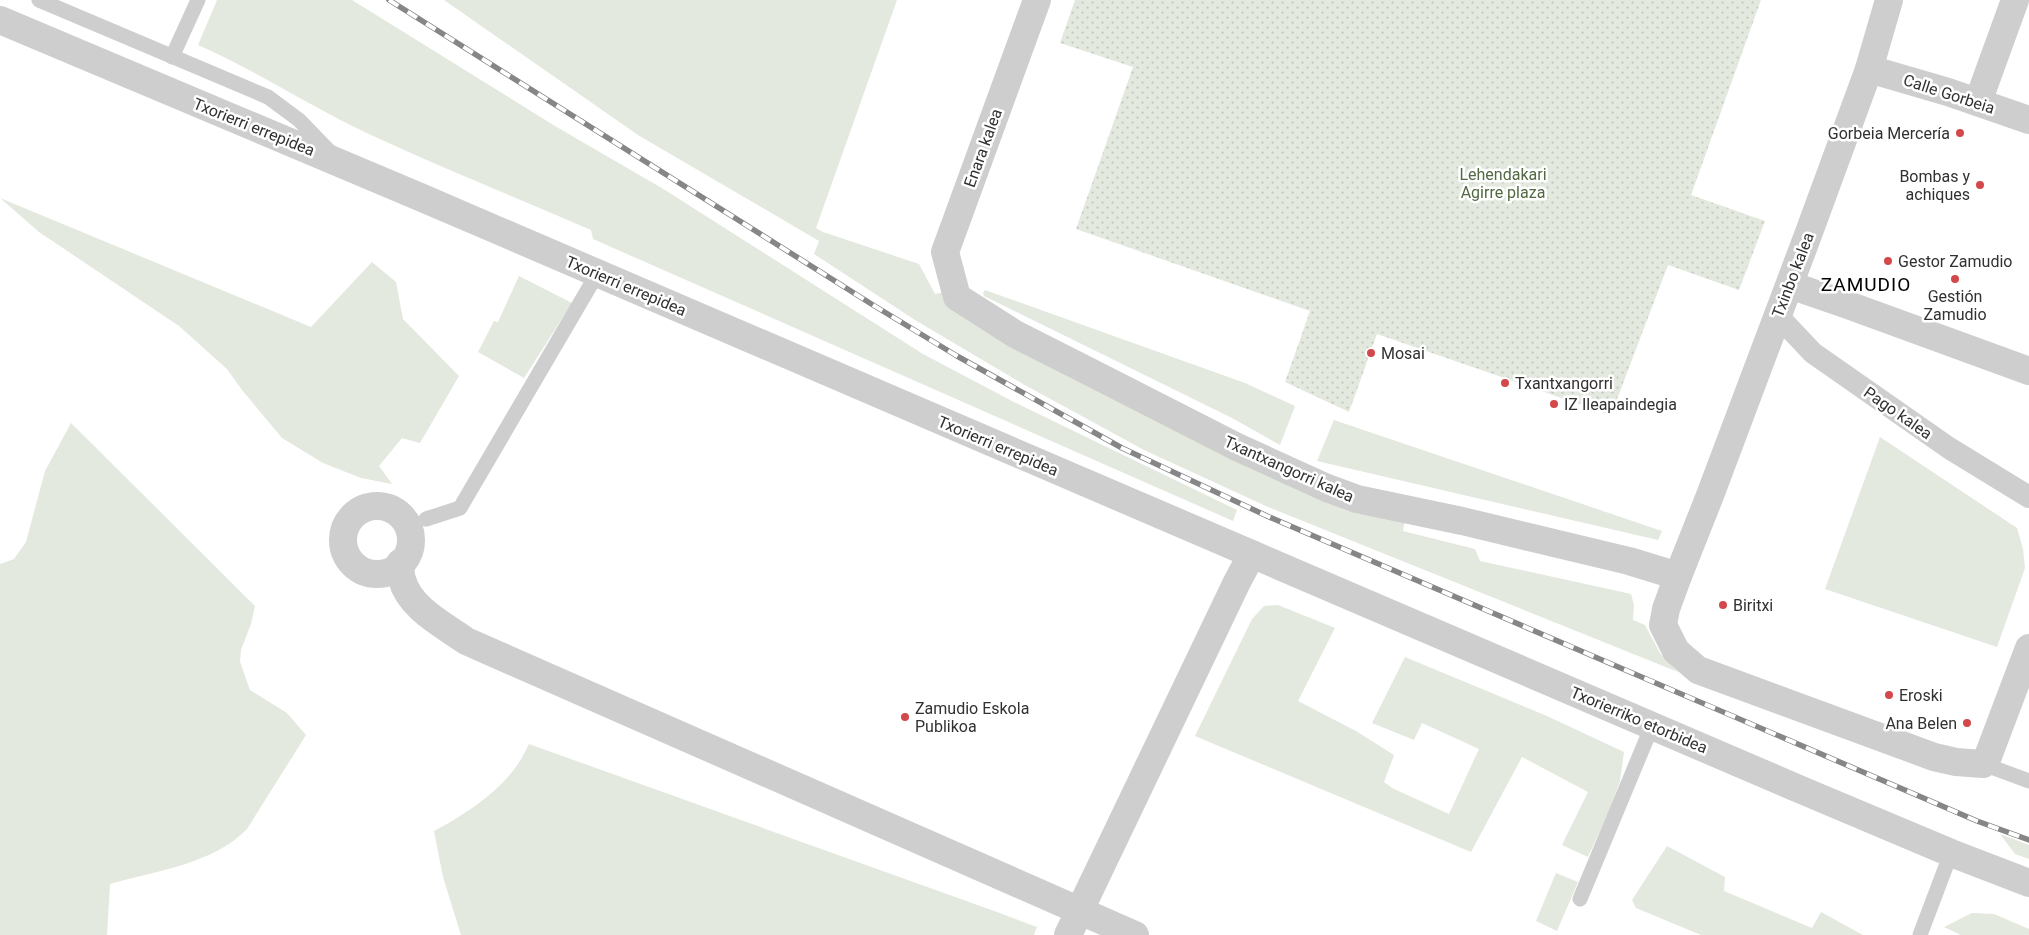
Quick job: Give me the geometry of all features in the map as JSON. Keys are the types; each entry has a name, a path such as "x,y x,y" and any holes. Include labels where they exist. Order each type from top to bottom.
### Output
{"street":[{"name":"Enara kalea","path":"957,297 945,252 1037,0"},
{"name":"Txinbo kalea","path":"1889,0 1869,69 1790,285 1678,576 1666,610 1663,625 1676,651 1698,670 1934,757 1956,762 1983,764"},
{"path":"1978,102 2015,0"},
{"name":"Txorierri errepidea","path":"0,20 342,164 1252,554"},
{"name":"Calle Gorbeia","path":"1869,69 1978,102 2029,120"},
{"path":"1790,285 1848,304 2029,371"},
{"name":"Txantxangorri kalea","path":"957,297 1015,334 1229,443 1327,488 1357,499 1462,521 1629,561 1678,576"},
{"name":"Pago kalea","path":"1778,316 1812,353 1949,448 2029,497"},
{"path":"1074,924 1151,759 1252,554"},
{"name":"Txorierriko etorbidea","path":"1252,554 1951,854 2029,883"},
{"path":"400,563 402,579 410,598 429,615 466,641 1074,924 1135,935"},
{"path":"1983,764 1987,759 2029,648"}],"lane":[{"path":"39,0 268,97 299,120 342,164"},
{"path":"172,57 198,0"},
{"path":"426,519 460,508 597,274"},
{"path":"1580,898 1652,726"},
{"path":"1983,764 2029,781"},
{"path":"1920,935 1951,854"}],"green space":[{"path":"217,0 352,0 555,126 665,190 923,354 1012,401 1237,510 1233,521 593,239 591,230 424,159 347,123 198,45"},
{"path":"444,0 897,0 816,228 919,264 935,294 945,292 1405,520 1403,531 1475,549 1480,561 1631,594 1634,605 1633,620 1645,625 1660,653 1678,672 1268,507 1144,450 1023,384 915,320 814,254 819,241 638,135"},
{"name":"Lehendakari Agirre plaza","path":"1075,0 1761,0 1691,195 1765,221 1739,290 1668,265 1611,415 1377,334 1349,412 1285,382 1310,311 1076,229 1133,67 1060,43"},
{"path":"0,198 311,327 372,262 396,282 403,319 459,376 420,443 402,438 379,466 392,484 361,478 323,463 282,438 227,369 179,326 39,232"},
{"path":"519,276 572,303 524,378 478,352 494,321 498,322"},
{"path":"985,290 1245,383 1295,406 1280,445 1232,418 984,296"},
{"path":"1334,420 1662,531 1658,540 1317,461"},
{"path":"71,423 255,606 251,624 241,650 240,662 250,690 287,713 306,735 247,829 233,841 218,851 183,865 110,884 107,935 0,935 0,564 14,559 26,542 45,471"},
{"path":"1880,437 2017,528 2023,549 2025,568 1997,647 1825,589"},
{"path":"1278,605 1335,628 1298,701 1356,731 1394,755 1384,782 1392,788 1449,814 1479,749 1422,723 1414,740 1372,723 1405,657 1547,716 1624,752 1620,781 1609,811 1588,857 1562,845 1588,792 1522,757 1471,852 1195,736 1252,619 1264,606"},
{"path":"529,744 1037,927 1034,935 461,935 443,877 434,831 468,811 491,794 510,774"},
{"path":"2000,834 2029,845 2029,859 2015,854"},
{"path":"1667,846 1725,877 1724,891 1812,928 1821,912 1863,935 1701,935 1636,908 1632,900"},
{"path":"1556,873 1578,882 1557,931 1536,921"},
{"path":"1972,913 1994,914 2029,929 2029,935 1961,935 1944,927"}],"railway":[{"path":"389,0 873,305 957,356 1122,448 1267,516 1977,821 2029,840"}],"place":[{"name":"Gorbeia Mercería","path":"1960,133"},
{"name":"Bombas y achiques","path":"1980,185"},
{"name":"Gestor Zamudio","path":"1888,261"},
{"name":"Gestión Zamudio","path":"1955,279"},
{"name":"Mosai","path":"1371,353"},
{"name":"Txantxangorri","path":"1505,383"},
{"name":"IZ Ileapaindegia","path":"1554,404"},
{"name":"Biritxi","path":"1723,605"},
{"name":"Eroski","path":"1889,695"},
{"name":"Zamudio Eskola Publikoa","path":"905,717"},
{"name":"Ana Belen","path":"1967,723"}],"district":[{"name":"ZAMUDIO","path":"1866,284"}]}
